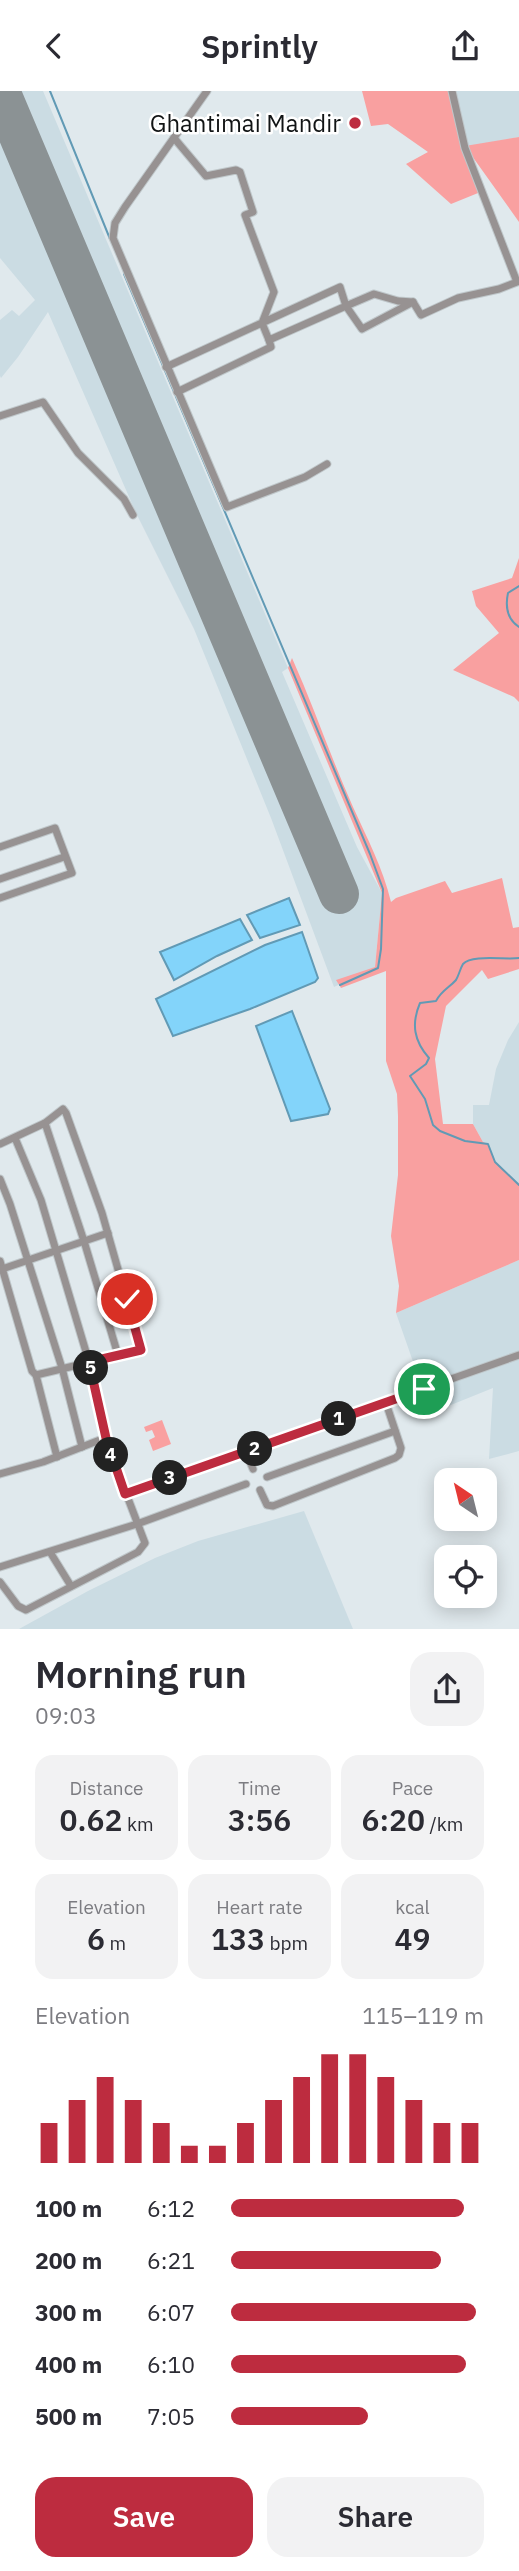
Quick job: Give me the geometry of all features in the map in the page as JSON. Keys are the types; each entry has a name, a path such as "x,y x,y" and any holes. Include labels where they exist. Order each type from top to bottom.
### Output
{"street":[{"path":"207,91 125,207 113,231 113,237 227,507 305,477 327,464"},
{"path":"413,302 421,315 458,298 499,289 518,281 465,148 452,91"},
{"path":"174,138 206,176 236,170 240,172 253,212 245,215 274,292 262,323 271,347 177,392"},
{"path":"166,367 340,287 346,306 362,329 413,302"},
{"path":"269,340 374,294 413,302"},
{"path":"0,416 33,403 43,402 78,453 124,499 133,515"},
{"path":"0,847 55,828 72,873 0,898"},
{"path":"0,880 64,857"},
{"path":"0,1144 45,1123 63,1109 66,1113 108,1233 141,1350 36,1375"},
{"path":"45,1123 118,1355"},
{"path":"0,1582 18,1606 26,1610 142,1550 144,1540 106,1438 89,1362 41,1200 15,1138"},
{"path":"0,1179 29,1259 62,1368 82,1447"},
{"path":"57,1457 36,1375 32,1371 1,1265 29,1259 108,1233"},
{"path":"125,1494 519,1355"},
{"path":"260,1490 267,1505 273,1506 395,1458 401,1451 386,1403"},
{"path":"267,1477 395,1431"},
{"path":"0,1474 57,1457 106,1438"},
{"path":"246,1452 253,1469"},
{"path":"253,1469 263,1471 267,1477 266,1485 260,1490 251,1490 246,1484 246,1477 253,1469"},
{"path":"0,1567 137,1524 246,1484"},
{"path":"50,1552 71,1586"}],"shaded area":[{"path":"0,91 43,91 288,668 282,672 357,847 382,893 375,967 334,987 271,818 194,629 137,515 48,312 18,357 1,378 0,376 0,320 12,310 19,316 35,300 0,258"},
{"path":"362,91 452,91 465,146 519,137 519,222 467,149 483,191 451,204 406,164 428,152 388,124 371,126"},
{"path":"452,91 519,91 519,137 465,147"},
{"path":"519,558 519,702 514,697 453,670 499,633 476,606 472,591 512,578"},
{"path":"292,658 379,865 391,902 445,881 452,893 502,878 513,928 519,927 519,969 488,979 482,970 446,1006 435,1059 443,1124 473,1124 483,1142 488,1144 495,1162 519,1185 519,1260 396,1313 399,1286 391,1236 398,1175 398,1116 397,1094 386,1061 386,971 341,988 336,980 375,967 382,893 288,668"},
{"path":"519,1022 519,1185 495,1162 488,1144 483,1142 473,1124 473,1105 489,1105 496,1069"},
{"path":"519,1260 519,1451 489,1459 493,1388 431,1413 396,1313"},
{"path":"162,1420 171,1444 153,1451 149,1440 155,1437 152,1430 146,1432 144,1427"},
{"path":"304,1511 353,1629 19,1629 155,1558 198,1541"}],"water":[{"path":"289,898 300,925 260,938 247,915"},
{"path":"240,919 252,940 174,980 160,952"},
{"path":"302,932 318,978 315,982 250,1009 173,1036 156,999 265,945"},
{"path":"292,1011 330,1109 328,1114 291,1121 256,1026"}],"waterway":[{"path":"50,91 110,239"},
{"path":"124,274 383,889 378,968 340,985"},
{"path":"519,586 508,593 507,603 509,616 519,627"},
{"path":"519,958 481,958 467,961 456,980 436,1001 420,1003 415,1025 417,1039 429,1058 426,1064 410,1076 425,1099 433,1125 440,1131 465,1141 488,1144 495,1162 519,1185"}],"taxiway":[{"path":"0,112 11,117"}],"runway":[{"path":"0,91 339,894"}],"place":[{"name":"Ghantimai Mandir","path":"355,123"}],"route":[{"path":"127,1299 141,1350 89,1362 106,1438 125,1494 424,1389"}]}
